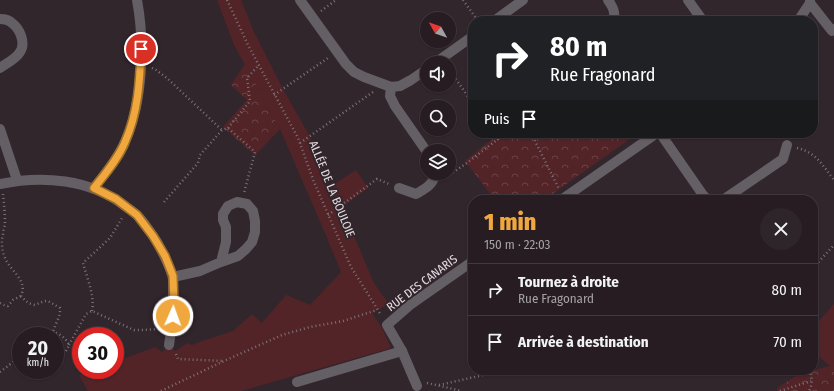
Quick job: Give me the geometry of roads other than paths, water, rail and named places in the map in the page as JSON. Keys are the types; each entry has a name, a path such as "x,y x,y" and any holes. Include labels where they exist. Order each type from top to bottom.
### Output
{"street":[{"path":"94,188 112,164 124,144 131,126 137,102 141,62 140,15 137,0"},
{"path":"300,0 337,52 354,72 364,78 391,87 400,86 420,74"},
{"path":"501,16 523,0"},
{"path":"608,0 614,10 614,16"},
{"path":"688,0 699,16"},
{"path":"801,16 810,1 832,31 834,29"},
{"path":"0,19 5,19 12,23 20,33 23,42 21,51 0,68"},
{"path":"445,56 468,40"},
{"path":"391,87 390,96 395,106 421,144"},
{"path":"0,129 17,180"},
{"path":"568,195 651,138"},
{"path":"662,138 703,195"},
{"path":"730,195 783,159 787,145"},
{"path":"1,184 17,180 49,180 74,183 94,188 116,199 137,215 153,236 165,256 173,276 174,304 169,345"},
{"path":"399,188 416,194 430,186 433,180"},
{"path":"173,276 200,271 238,256 246,249 252,242 255,232 253,211 247,204 237,202 228,206 223,214 222,220 226,228 226,242 221,262"},
{"name":"RUE DES CANARIS","path":"402,351 387,325 410,305 468,265"},
{"path":"296,382 402,351 416,383"}]}
